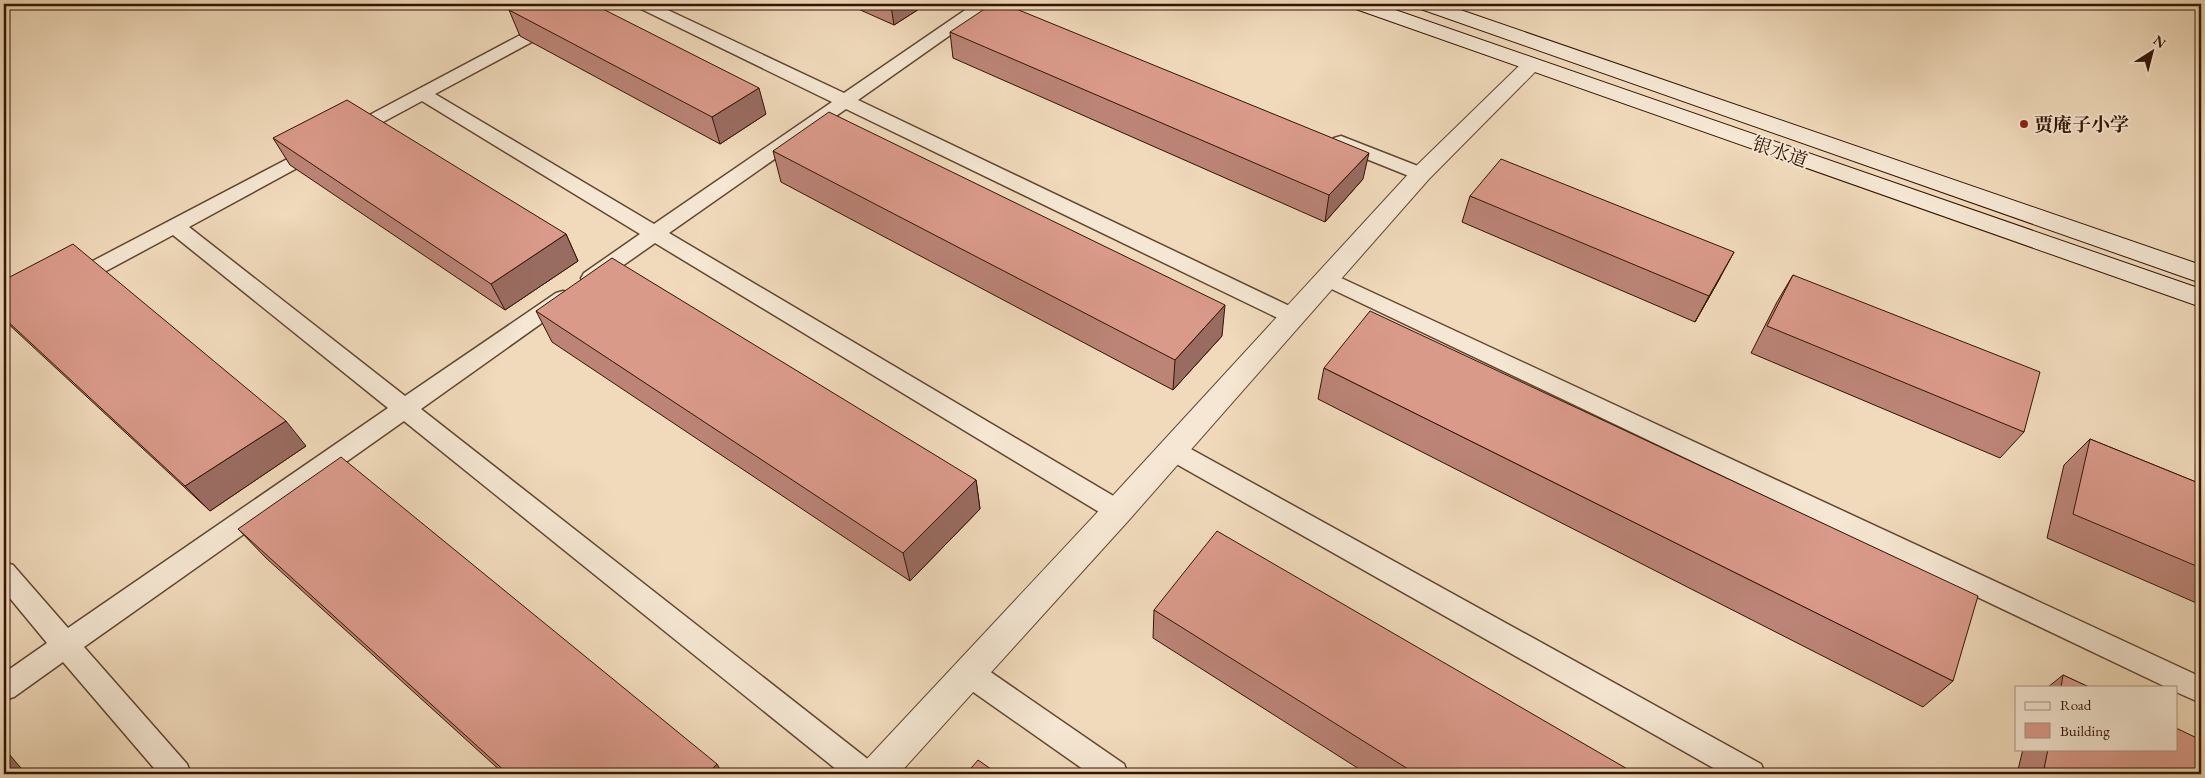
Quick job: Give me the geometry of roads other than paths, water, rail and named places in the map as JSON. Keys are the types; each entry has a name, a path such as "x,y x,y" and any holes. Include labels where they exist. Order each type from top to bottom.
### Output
{"street":[{"name":"银水道","path":"1360,4 2201,298"},
{"name":"银水道","path":"1425,4 2201,274"},
{"path":"876,774 1118,511 1421,174 1531,65"}],"lane":[{"path":"55,290 591,4"},
{"path":"642,4 1292,316"},
{"path":"4,688 984,4"},
{"path":"422,94 1118,511"},
{"path":"1330,137 1421,174"},
{"path":"175,226 864,774"},
{"path":"1326,278 2201,690"},
{"path":"1172,450 1751,774"},
{"path":"4,573 176,774"},
{"path":"969,673 1114,774"}],"place":[{"name":"贾庵子小学","path":"2024,124"}]}
